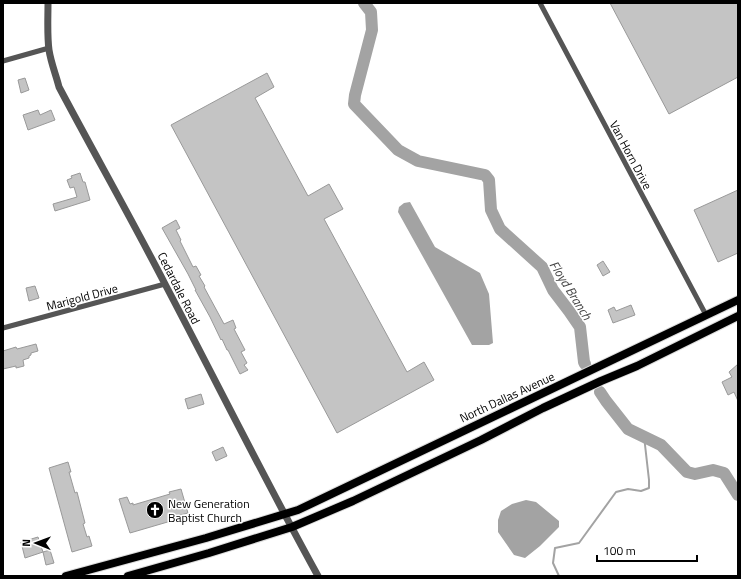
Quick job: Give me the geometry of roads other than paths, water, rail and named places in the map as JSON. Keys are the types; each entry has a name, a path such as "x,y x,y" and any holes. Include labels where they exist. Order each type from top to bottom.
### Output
{"main road":[{"name":"North Dallas Avenue","path":"66,576 206,538 298,510 738,300"},
{"name":"North Dallas Avenue","path":"128,576 292,528 353,501 481,440 543,408 637,366 738,316"},
{"path":"537,396 543,408"}],"street":[{"name":"Cedardale Road","path":"48,3 50,58 60,86 318,576"},
{"name":"Van Horn Drive","path":"540,3 706,315"},
{"path":"3,61 49,48"},
{"name":"Marigold Drive","path":"3,328 165,284"}],"waterway":[{"name":"Floyd Branch","path":"364,3 371,12 372,30 354,104 398,150 418,161 485,175 489,180 491,210 500,229 542,267 553,290 580,327 585,364"},
{"name":"Floyd Branch","path":"600,392 628,429 661,445 687,472 695,474 713,470 724,473 738,495"},
{"path":"559,576 553,563 555,548 579,543 616,492 628,489 641,491 649,488 644,436"}],"place":[{"name":"New Generation Baptist Church","path":"155,510"}]}
